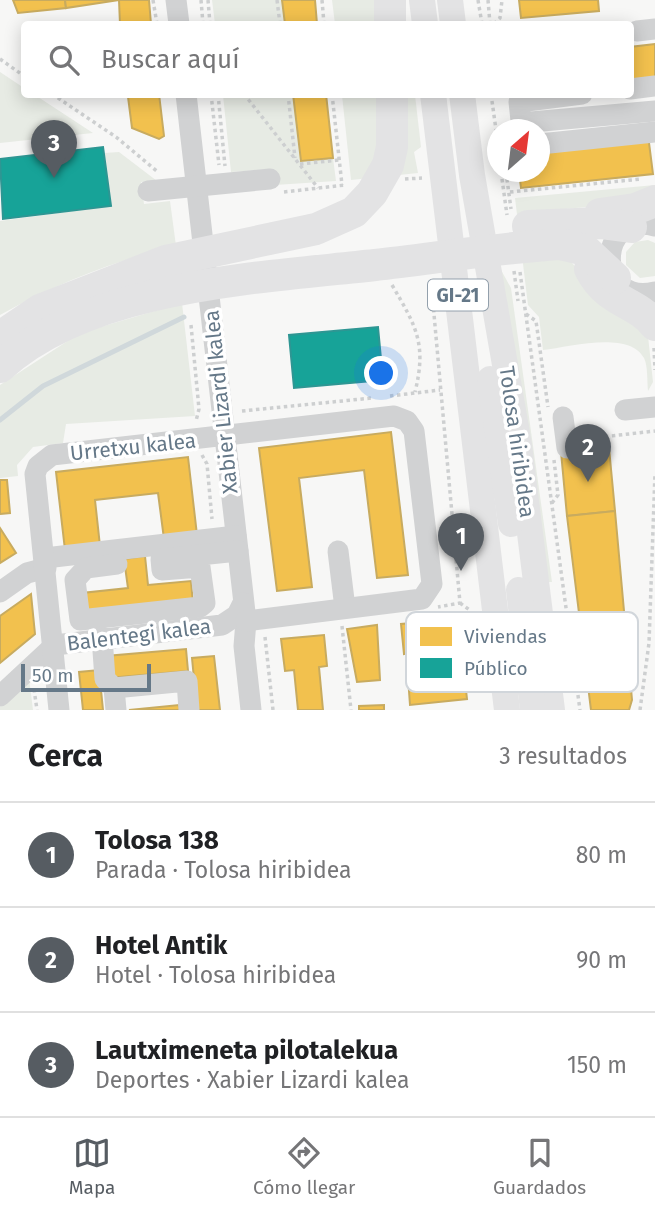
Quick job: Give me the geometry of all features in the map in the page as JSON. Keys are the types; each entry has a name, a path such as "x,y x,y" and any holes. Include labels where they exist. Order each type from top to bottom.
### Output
{"highway":[{"path":"390,0 390,21"},
{"path":"0,367 10,358 166,261 338,222 364,203 381,181 392,147 392,98"},
{"path":"0,337 40,310 265,258 550,238 647,212"},
{"path":"550,238 585,250 623,285"},
{"path":"550,238 582,256 595,279 617,301 640,311 655,325"}],"main road":[{"path":"422,0 425,21"},
{"path":"450,0 453,21"},
{"name":"Tolosa hiribidea","path":"433,98 496,612"},
{"name":"Tolosa hiribidea","path":"462,98 472,175 519,444 540,612"},
{"name":"Tolosa hiribidea","path":"472,175 477,285 522,612"},
{"name":"Tolosa hiribidea","path":"446,208 452,344 478,612"},
{"name":"Tolosa hiribidea","path":"505,692 507,710"},
{"name":"Tolosa hiribidea","path":"531,692 533,710"},
{"name":"Tolosa hiribidea","path":"550,692 552,710"}],"street":[{"path":"176,0 179,21"},
{"path":"634,89 655,86"},
{"name":"Xabier Lizardi kalea","path":"186,98 187,187 207,277 244,612 244,646 251,710"},
{"path":"524,119 519,102 550,98"},
{"path":"550,123 655,111"},
{"path":"550,143 655,132"},
{"path":"148,191 187,187 275,185"},
{"path":"647,212 615,239 611,248 611,269 623,285 655,311"},
{"path":"207,277 232,274"},
{"path":"623,285 655,292"},
{"path":"625,410 655,407"},
{"name":"Urretxu kalea","path":"45,563 35,474 44,459 52,455 394,416 407,421 414,431 432,584 422,599"},
{"path":"563,417 566,445"},
{"path":"0,592 45,563 214,539 237,544"},
{"path":"117,564 86,568 75,580 80,620 200,607 205,603 200,567 162,570 162,559 237,544"},
{"path":"338,551 343,614"},
{"path":"45,563 55,645 59,710"},
{"path":"244,646 240,635 222,625 244,612 343,614 422,599"},
{"name":"Balentegi kalea","path":"55,645 102,637 222,625"},
{"path":"102,637 105,679 114,688 116,710"},
{"path":"0,696 55,645"},
{"path":"114,688 187,681 189,710"}],"path":[{"path":"153,0 156,21"},
{"path":"201,0 203,21"},
{"path":"208,0 210,21"},
{"path":"277,0 280,21"},
{"path":"321,0 324,21"},
{"path":"478,0 482,21"},
{"path":"488,0 492,21"},
{"path":"496,21 500,18 502,0"},
{"path":"0,59 21,74"},
{"path":"58,98 187,187"},
{"path":"247,98 318,188"},
{"path":"288,98 295,159"},
{"path":"332,98 342,185"},
{"path":"492,98 494,119"},
{"path":"300,164 340,160"},
{"path":"421,166 424,191"},
{"path":"396,180 423,178"},
{"path":"506,182 513,219"},
{"path":"275,185 318,188 356,184"},
{"path":"506,193 647,212"},
{"path":"518,260 566,612"},
{"path":"430,275 460,603"},
{"path":"391,283 415,325 420,341 422,358 415,393"},
{"path":"190,314 200,451 207,464 214,539"},
{"path":"388,396 440,390"},
{"path":"242,411 375,397"},
{"path":"566,445 655,431"},
{"path":"640,710 649,643 655,473"},
{"path":"422,599 434,607 460,603 471,612"},
{"path":"343,614 351,710"},
{"path":"578,692 580,710"}],"shaded area":[{"path":"212,0 282,0 285,21 215,21"},
{"path":"332,0 378,0 381,21 335,21"},
{"path":"0,72 21,86 21,98 40,98 93,133 0,143"},
{"path":"223,98 293,98 301,161 333,158 336,181 275,185 272,169 231,172"},
{"path":"342,98 415,98 421,147 414,152 418,173 351,180"},
{"path":"119,152 157,181 141,182 144,204 170,201 176,246 85,274 0,315 0,221 110,206 104,153"},
{"path":"655,185 655,188 587,207 542,211 566,257 626,318 648,336 653,382 648,391 644,358 636,349 626,345 598,342 543,350 539,317 528,305 515,198"},
{"path":"648,240 655,243 655,276 640,278 626,265 626,252 635,242"},
{"path":"501,270 511,288 552,582 548,582"},
{"path":"182,303 195,416 66,424 63,443 33,447 17,465 18,476 0,478 0,385 80,333"},
{"path":"29,678 33,710 0,710 0,707"}],"building: Viviendas":[{"path":"13,0 65,0 66,8 18,13"},
{"path":"65,0 119,0 66,8"},
{"path":"119,0 149,0 151,21 120,21"},
{"path":"282,0 315,0 317,21 285,21"},
{"path":"519,0 598,0 599,11 521,18"},
{"path":"655,44 655,85 634,88 634,47"},
{"path":"128,98 159,98 164,136 159,139 132,128"},
{"path":"293,98 326,98 333,158 301,161"},
{"path":"648,135 653,174 521,188 520,182 550,182 550,145"},
{"path":"391,432 408,575 377,578 364,470 299,478 312,587 277,591 259,448"},
{"path":"609,448 615,511 567,516 561,452"},
{"path":"188,457 197,535 164,539 158,493 95,500 100,546 65,550 56,472"},
{"path":"0,480 7,480 10,513 0,514"},
{"path":"615,511 624,612 579,612 567,516"},
{"path":"0,528 16,553 0,563"},
{"path":"145,556 148,585 191,581 193,604 84,616 82,593 128,588 124,559"},
{"path":"31,594 35,634 0,663 0,616"},
{"path":"401,624 406,624 404,654"},
{"path":"377,625 380,680 357,682 347,629"},
{"path":"324,635 327,666 319,667 323,710 298,710 294,670 285,671 281,639"},
{"path":"186,649 188,671 108,678 106,656"},
{"path":"214,656 220,710 197,710 192,658"},
{"path":"99,670 103,710 83,710 79,672"},
{"path":"409,692 466,692 467,699 410,705"},
{"path":"589,692 631,692 629,710 591,710"},
{"path":"179,705 180,710 129,710"},
{"path":"384,705 384,710 359,710 359,706"}],"building: Público":[{"path":"103,147 111,206 3,219 0,159"},
{"path":"378,327 383,380 294,388 289,335"}],"waterway":[{"path":"0,420 43,386 184,317"}],"place":[{"name":"Lautximeneta pilotalekua","path":"54,178"},
{"name":"Hotel Antik","path":"588,482"},
{"name":"Tolosa 138","path":"461,571"}]}
